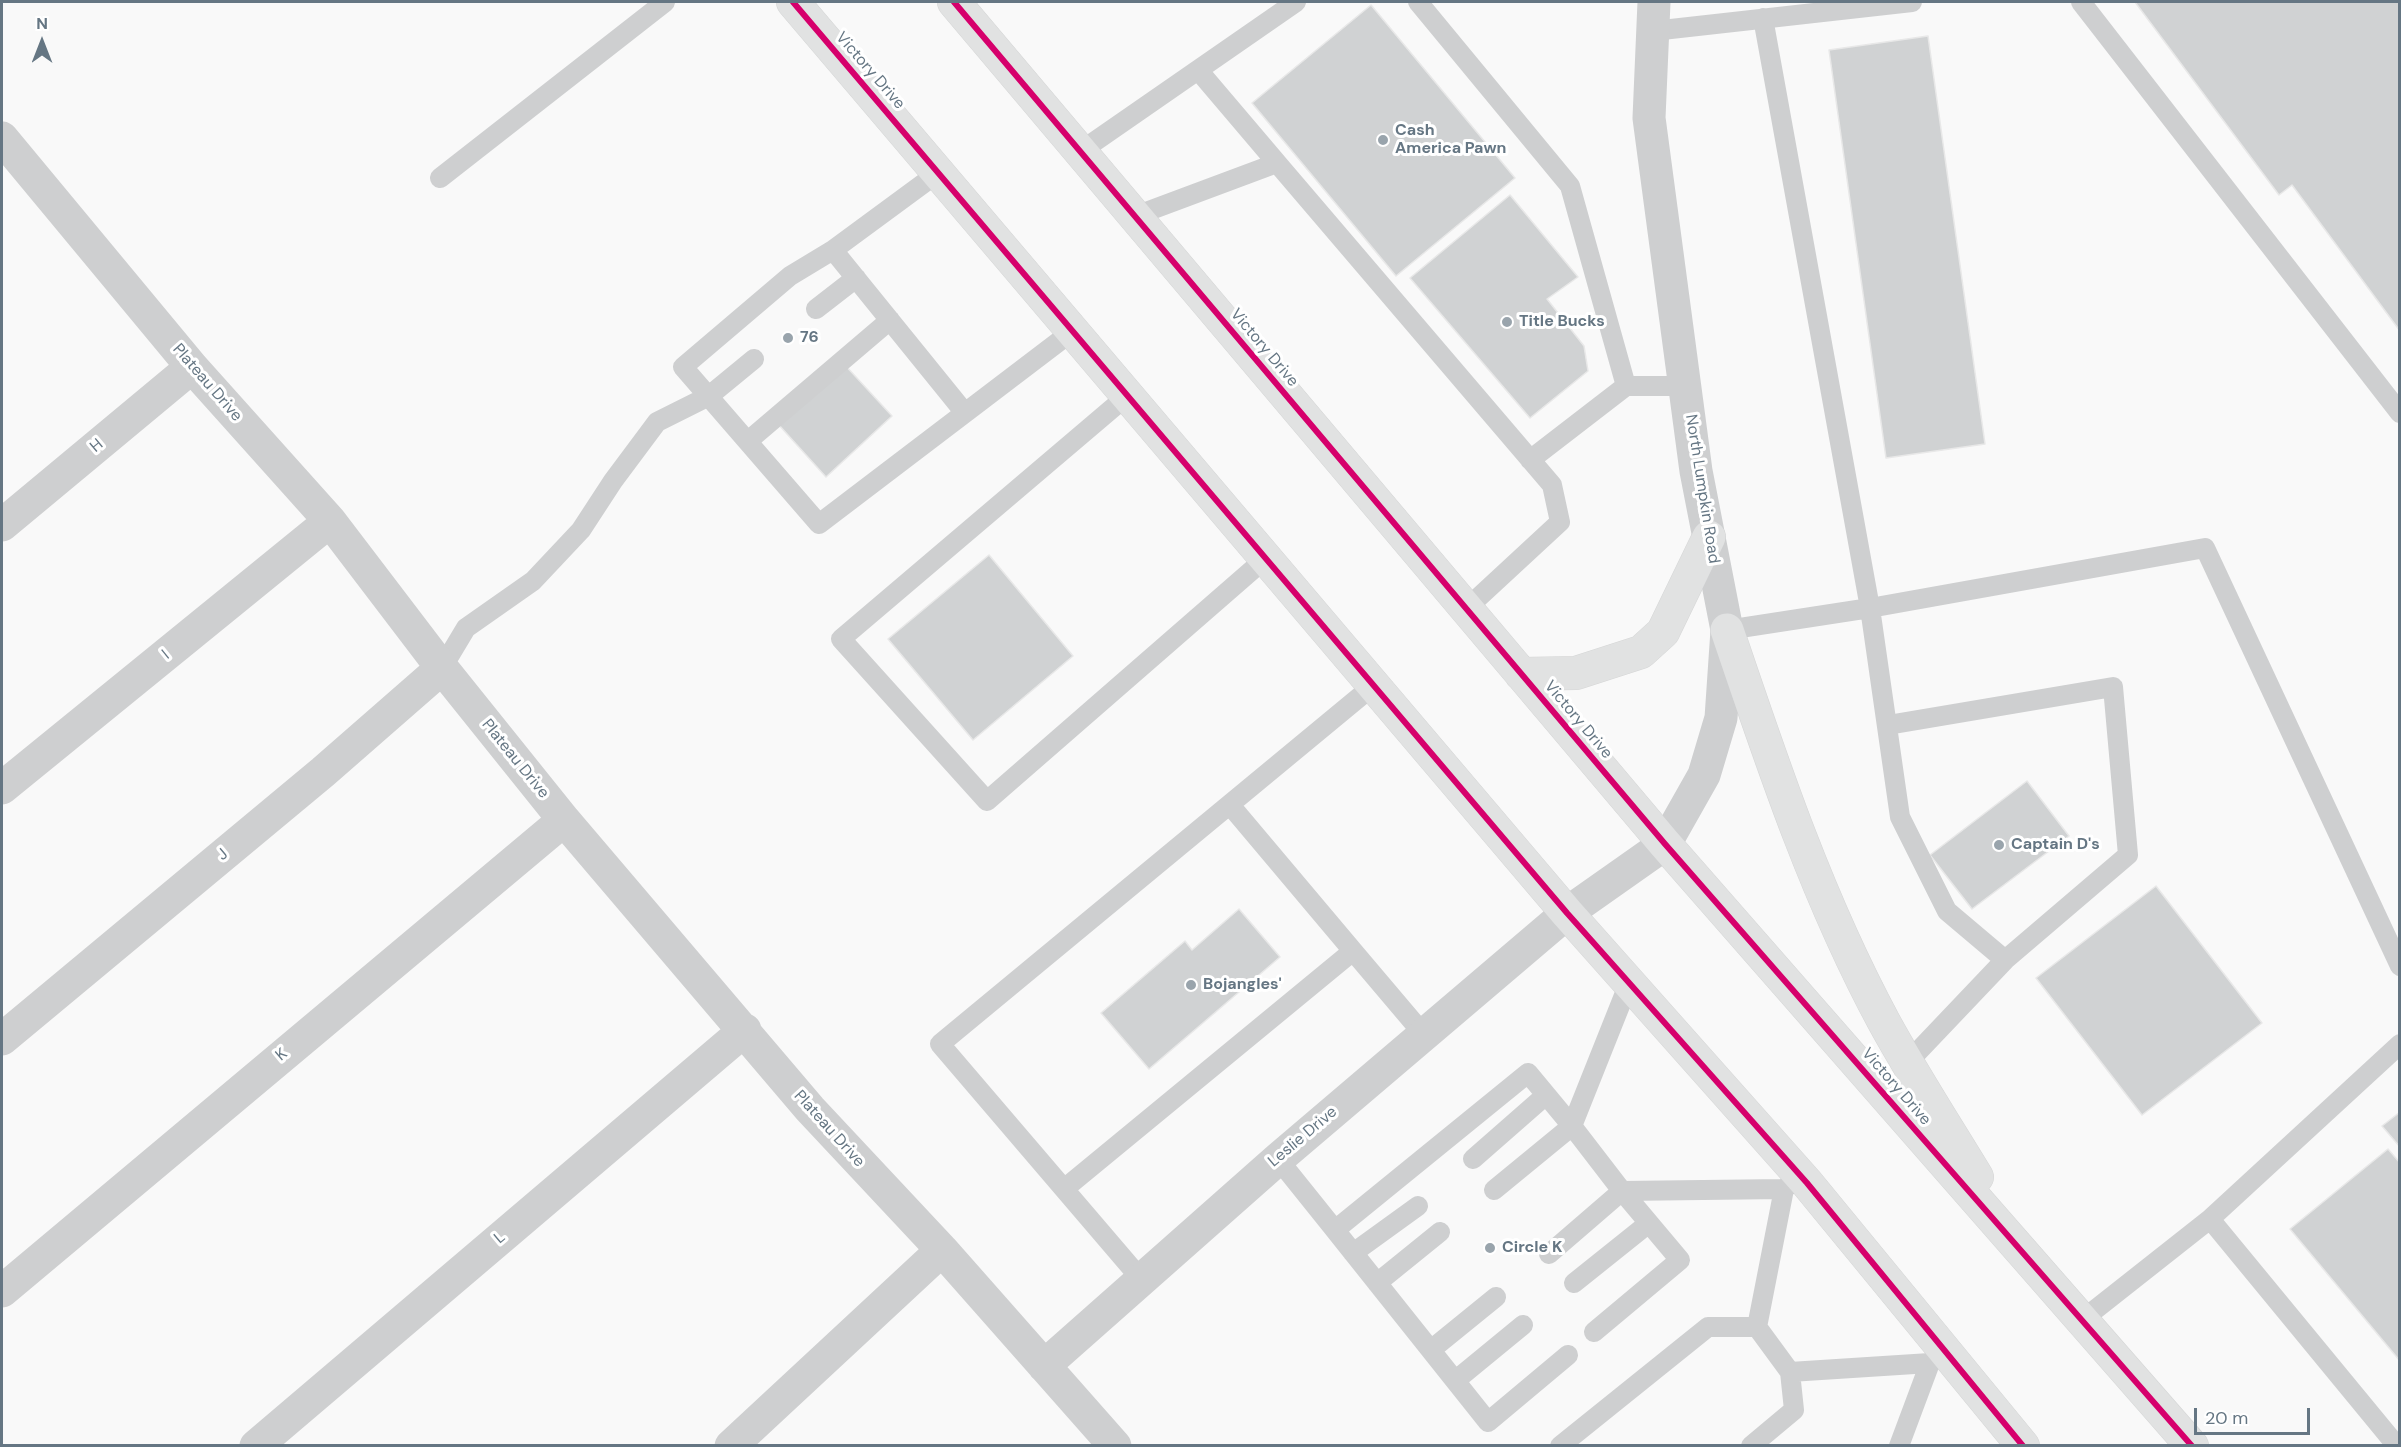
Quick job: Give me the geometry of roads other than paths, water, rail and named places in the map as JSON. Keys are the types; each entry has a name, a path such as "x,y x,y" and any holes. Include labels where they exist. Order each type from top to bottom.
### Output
{"highway":[{"name":"Victory Drive","path":"793,2 1629,983 1937,1358 2023,1446"},
{"name":"Victory Drive","path":"954,2 1665,844 2192,1446"},
{"path":"1521,674 1576,673 1641,652 1663,632 1709,537"},
{"path":"1726,630 1798,832 1835,918 1884,1021 2027,1258"}],"street":[{"name":"North Lumpkin Road","path":"1567,913 1665,844 1704,775 1721,718 1726,630 1696,471 1687,386 1649,118 1654,16"},
{"name":"Plateau Drive","path":"2,138 192,367 330,521 442,668 564,820 810,1109 942,1250 1115,1446"},
{"name":"H","path":"2,525 192,367"},
{"name":"I","path":"2,788 330,521"},
{"name":"J","path":"2,1039 323,772 442,668"},
{"name":"K","path":"2,1291 564,820"},
{"name":"Leslie Drive","path":"1044,1366 1278,1158 1425,1036 1567,913"},
{"name":"L","path":"256,1446 745,1030"},
{"path":"731,1446 942,1250"}],"lane":[{"path":"1081,152 1296,2"},
{"path":"1418,2 1570,186 1626,387"},
{"path":"1654,16 1763,18 1912,2"},
{"path":"2081,2 2400,413"},
{"path":"440,178 659,3"},
{"path":"1763,18 1870,608 1900,817 1947,911 2005,960"},
{"path":"1198,70 1552,485 1560,522 1466,609"},
{"path":"1135,216 1276,163"},
{"path":"939,172 833,250 790,276 683,367 819,524 1074,330"},
{"path":"833,250 965,413"},
{"path":"816,309 856,278"},
{"path":"748,441 890,320"},
{"path":"442,668 466,628 533,581 581,530 613,481 657,422 709,396 754,359"},
{"path":"1530,460 1626,387 1687,386"},
{"path":"1128,395 841,639 987,801 1266,558"},
{"path":"1726,630 1870,608 2205,548 2400,966"},
{"path":"1142,1279 940,1044 1374,685"},
{"path":"1888,725 2113,687 2128,855 2005,960 1908,1062"},
{"path":"1230,805 1425,1036"},
{"path":"1064,1189 1353,951"},
{"path":"1494,1190 1572,1126 1629,983"},
{"path":"2082,1320 2210,1219 2400,1044"},
{"path":"1335,1230 1528,1073 1680,1260 1594,1332"},
{"path":"1473,1159 1546,1095"},
{"path":"1278,1158 1488,1422 1568,1355"},
{"path":"1549,1254 1622,1191 1792,1182 1757,1327 1790,1372 1794,1410 1751,1446"},
{"path":"1353,1253 1418,1206"},
{"path":"2210,1219 2397,1446"},
{"path":"1574,1283 1649,1223"},
{"path":"1377,1283 1440,1232"},
{"path":"1432,1349 1496,1297"},
{"path":"1456,1380 1523,1325"},
{"path":"1560,1446 1708,1327 1757,1327"},
{"path":"1790,1372 1937,1358 1899,1446"}],"place":[{"name":"Cash America Pawn","path":"1383,140"},
{"name":"Title Bucks","path":"1507,322"},
{"name":"76","path":"788,338"},
{"name":"Captain D's","path":"1999,845"},
{"name":"Bojangles'","path":"1191,985"},
{"name":"Circle K","path":"1490,1248"}]}
